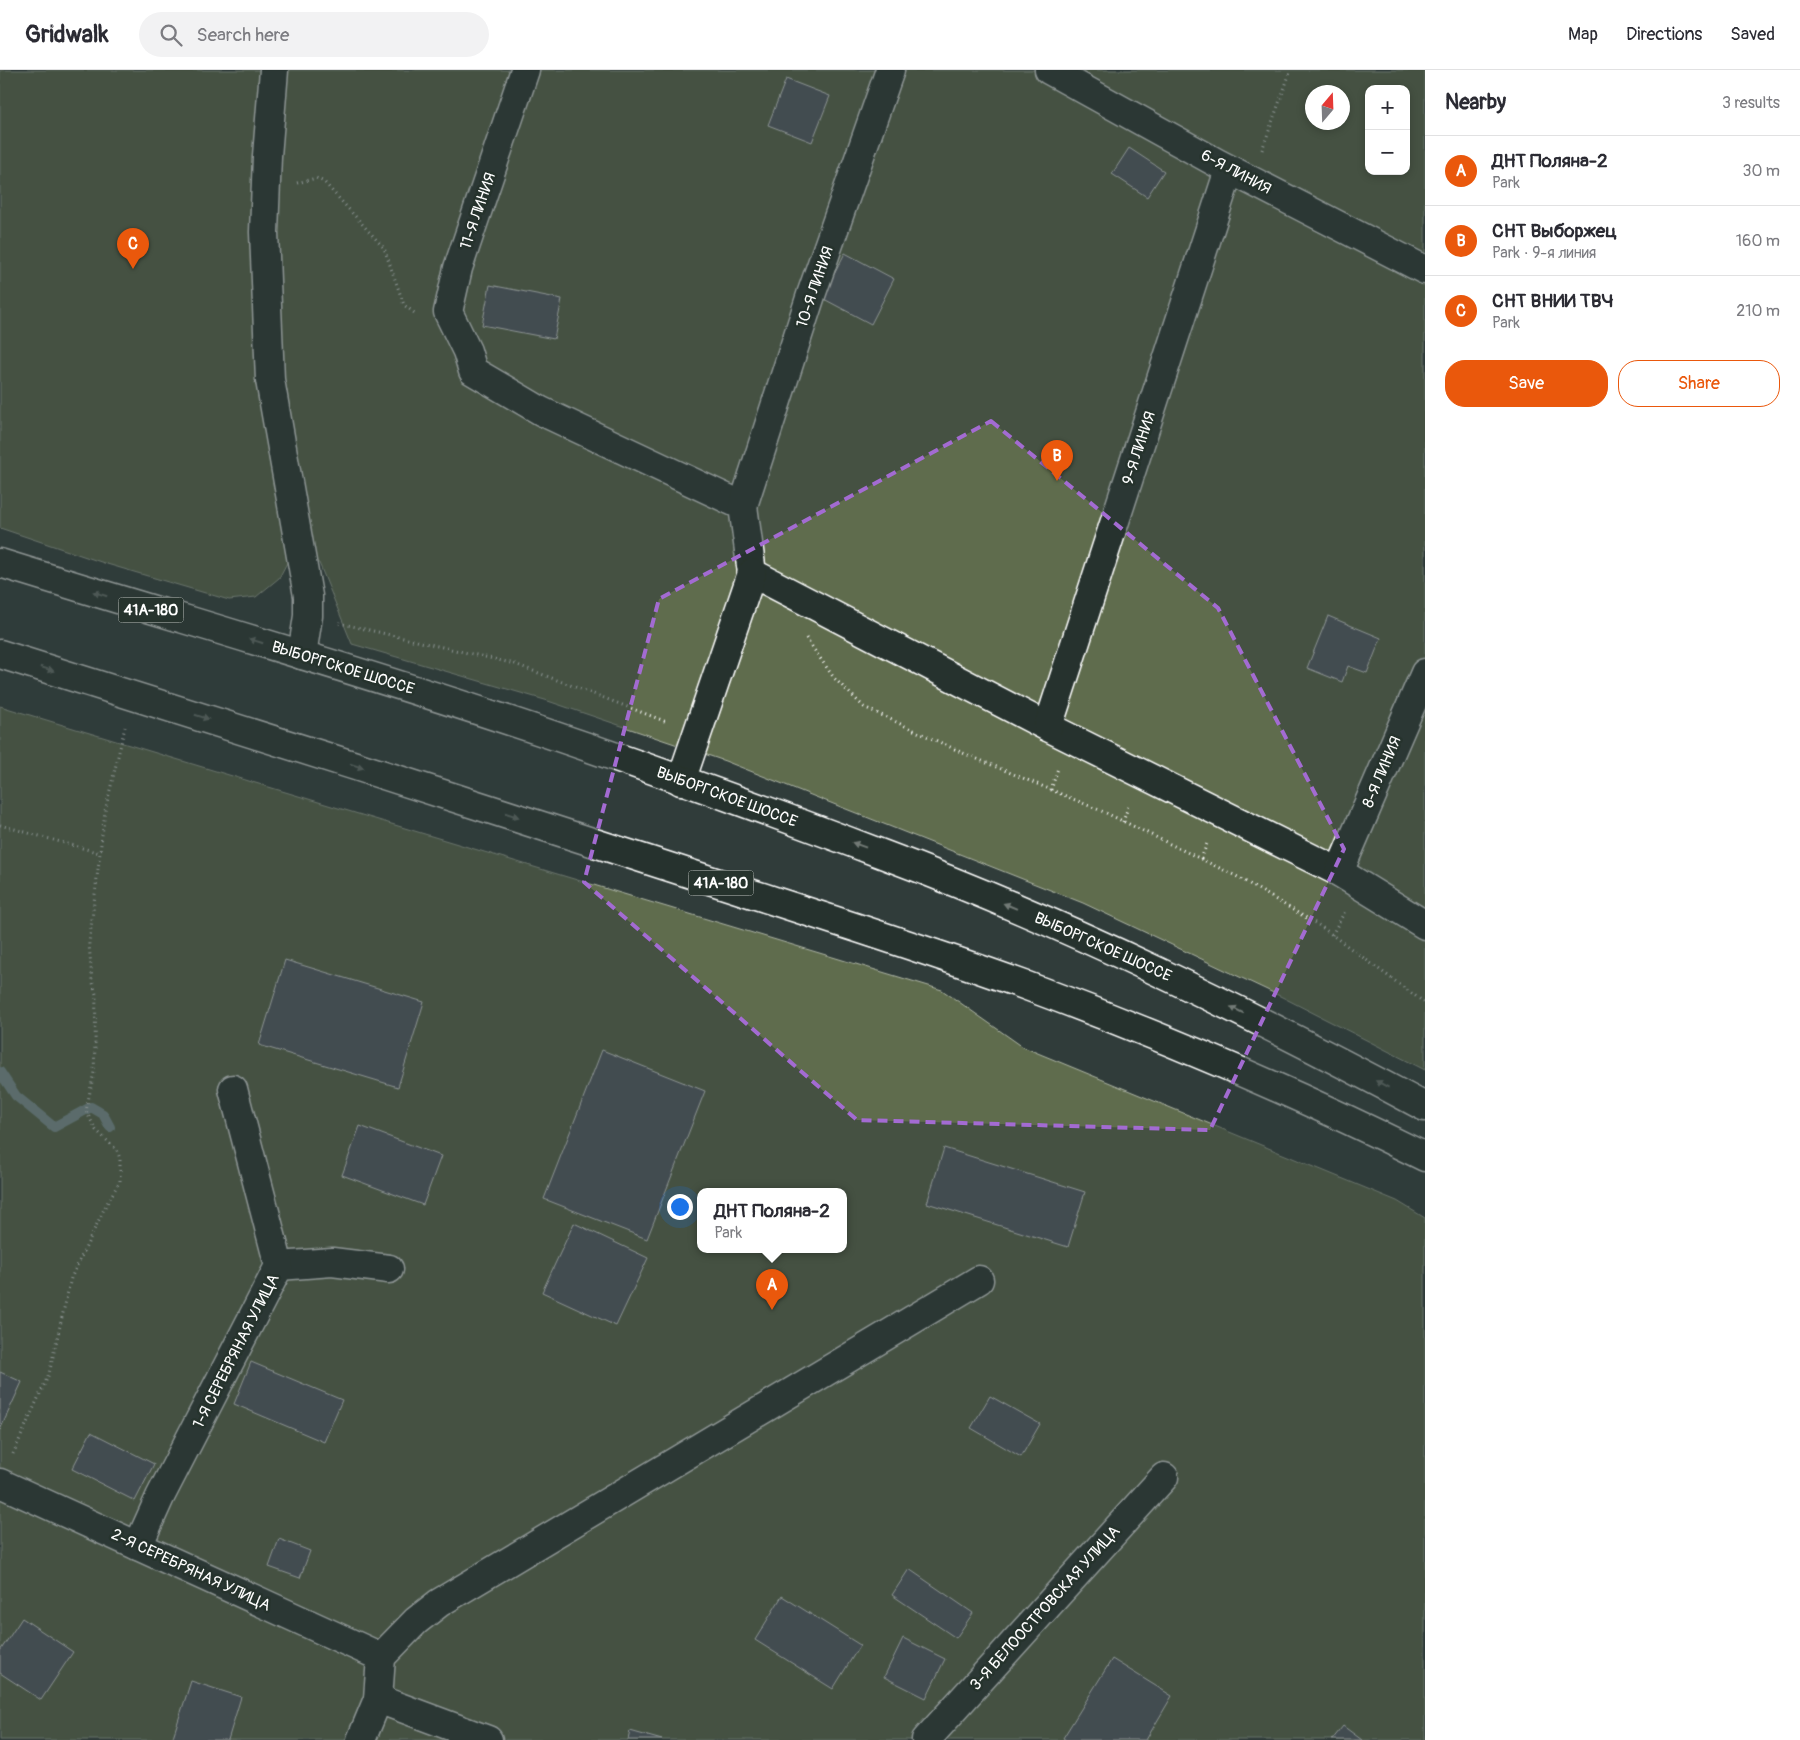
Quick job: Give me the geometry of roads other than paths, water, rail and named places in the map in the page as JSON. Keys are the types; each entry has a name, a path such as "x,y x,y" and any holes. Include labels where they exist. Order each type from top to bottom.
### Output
{"street":[{"path":"274,70 266,182 265,278 270,380 308,596 308,616 302,655"},
{"name":"11-Я ЛИНИЯ","path":"525,70 458,268 448,312 467,351 473,370 541,410 743,506"},
{"name":"10-Я ЛИНИЯ","path":"743,506 811,295 890,70"},
{"name":"6-Я ЛИНИЯ","path":"1049,70 1240,175 1425,270"},
{"name":"9-Я ЛИНИЯ","path":"1048,727 1240,175"},
{"path":"681,780 752,573 743,506"},
{"name":"ВЫБОРГСКОЕ ШОССЕ","path":"0,563 491,715 681,780 885,854 1041,919 1172,978 1295,1038 1425,1107"},
{"path":"752,573 1048,727 1339,872 1425,925"},
{"name":"41А-180","path":"0,654 479,804 888,938 1027,986 1277,1087 1425,1157"},
{"name":"8-Я ЛИНИЯ","path":"1339,872 1425,673"},
{"name":"1-Я СЕРЕБРЯНАЯ УЛИЦА","path":"138,1546 160,1497 279,1266 233,1089"},
{"path":"279,1266 332,1262 389,1269"},
{"path":"361,1740 378,1699 381,1657 416,1621 440,1603 979,1280"},
{"name":"3-Я БЕЛООСТРОВСКАЯ УЛИЦА","path":"926,1740 1164,1477"},
{"name":"2-Я СЕРЕБРЯНАЯ УЛИЦА","path":"0,1483 381,1657"},
{"path":"378,1699 488,1740"}],"waterway":[{"path":"0,1072 16,1096 54,1127 91,1107 103,1114 110,1127"}],"place":[{"name":"СНТ ВНИИ ТВЧ","path":"133,269"},
{"name":"СНТ Выборжец","path":"1057,481"},
{"name":"ДНТ Поляна-2","path":"772,1310"}]}
